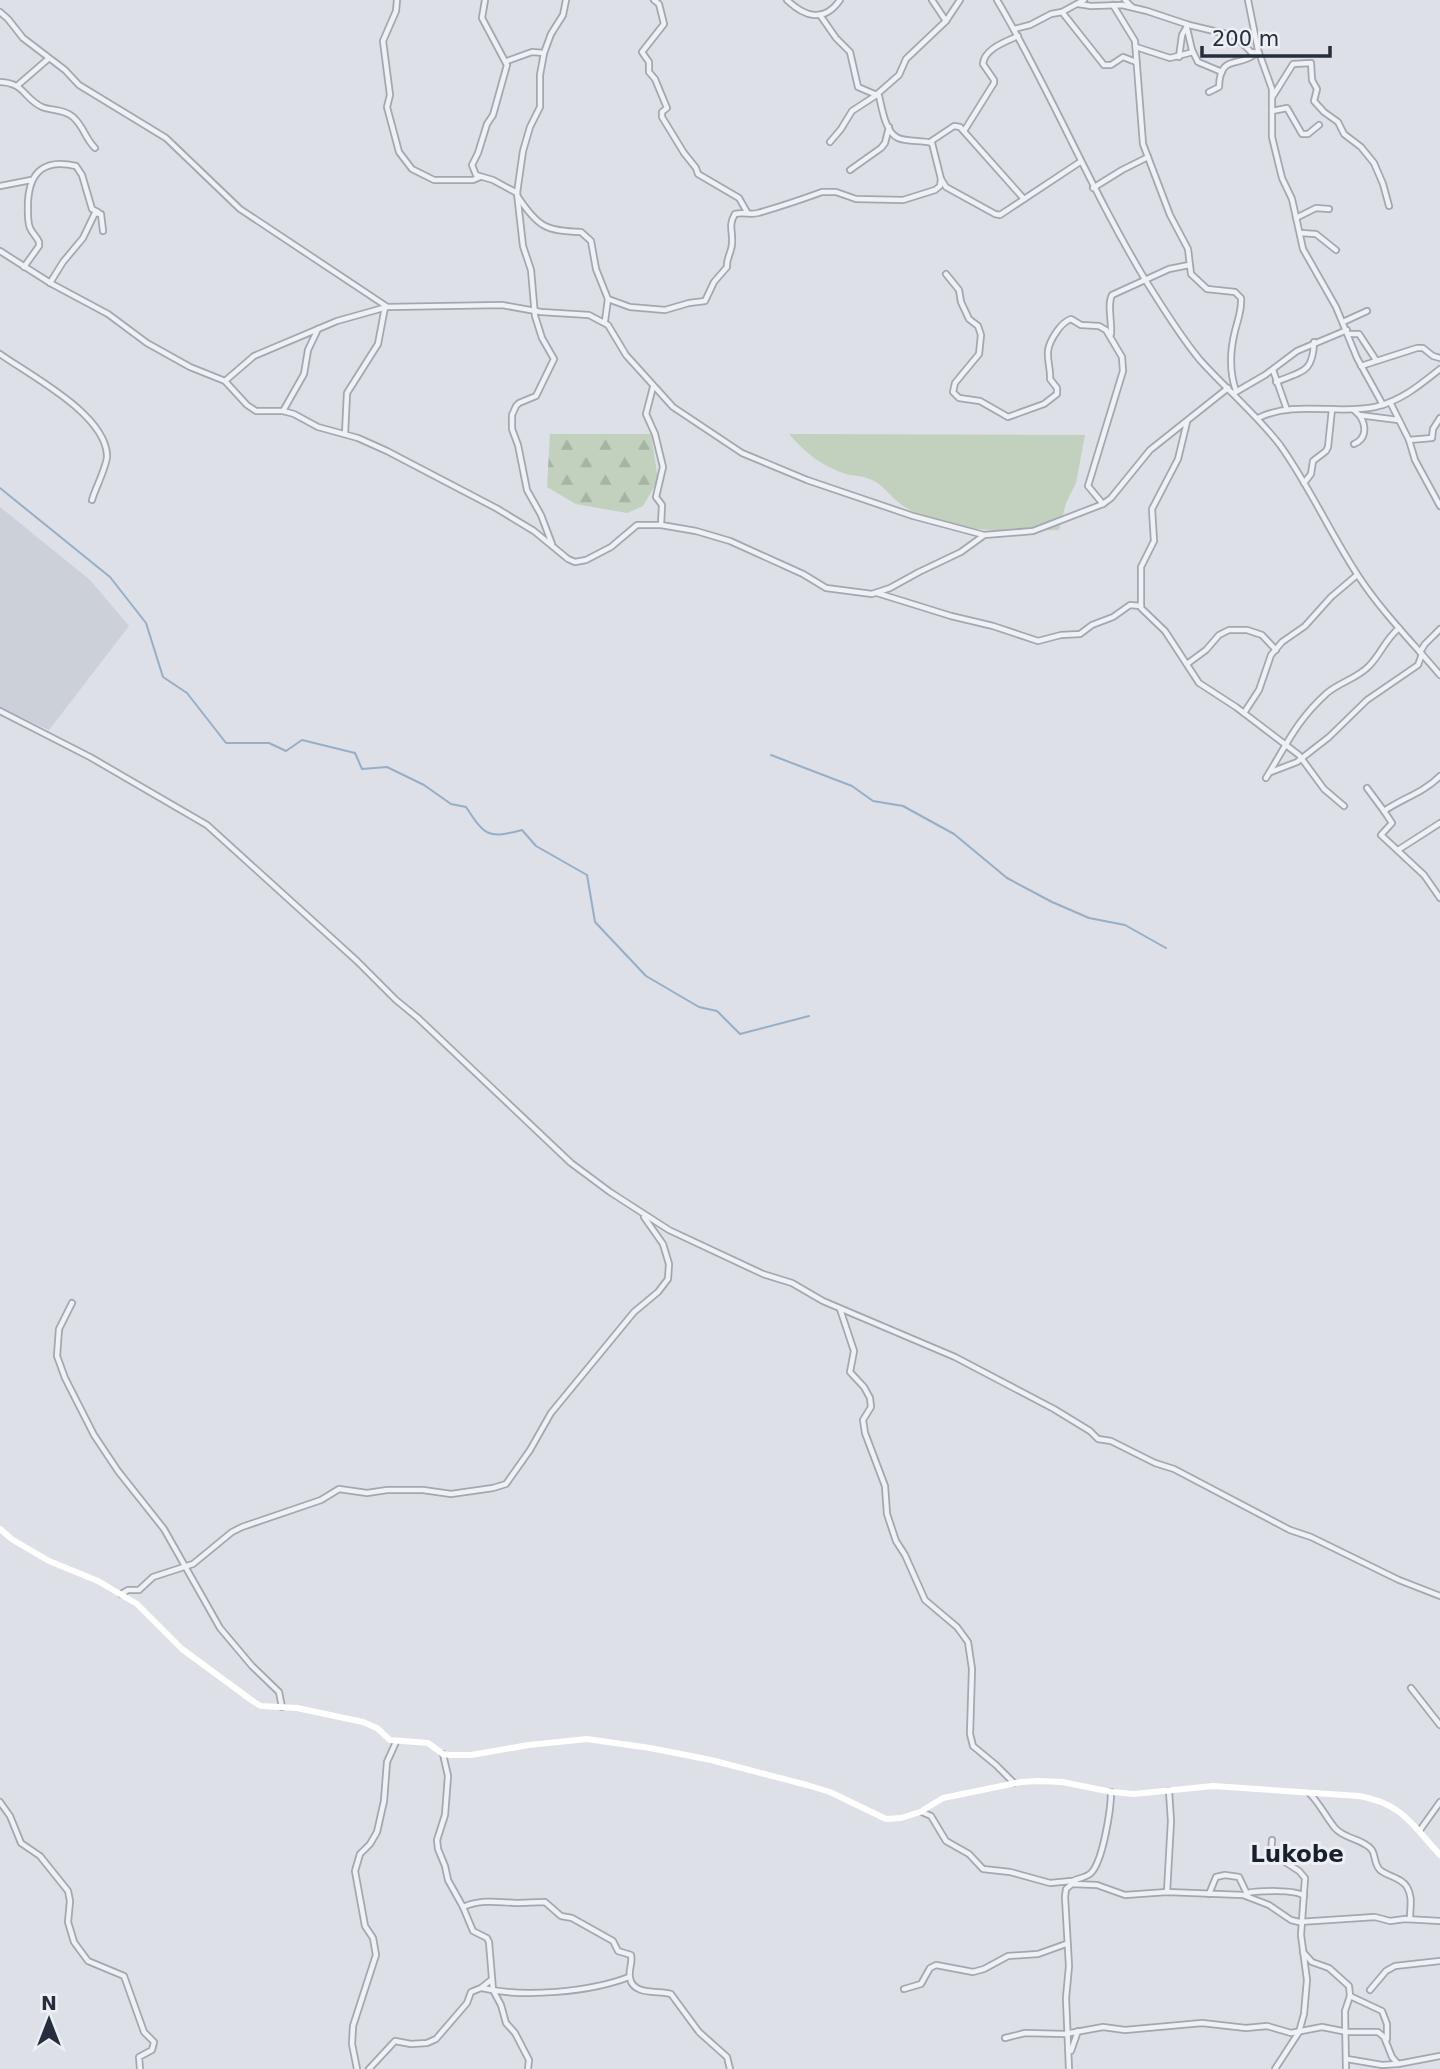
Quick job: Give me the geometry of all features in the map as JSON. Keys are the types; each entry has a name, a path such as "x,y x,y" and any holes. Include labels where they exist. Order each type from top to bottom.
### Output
{"street":[{"path":"397,0 396,10 383,41 390,91 387,107 399,152 412,169 434,180 473,180 480,177"},
{"path":"485,0 482,18 507,61 493,115 473,162 473,171 517,194 536,220 564,233 582,232 591,241 596,269 608,299 604,321"},
{"path":"552,546 541,515 527,490 511,421 519,402 536,396 554,362 538,328 534,311 531,270 523,246 517,194 523,151 530,127 540,107 540,75 544,53 548,39 563,15 566,0"},
{"path":"654,0 659,4 664,24 644,47 642,54 649,62 649,72 665,99 667,108 662,117 698,174 740,198 747,213"},
{"path":"787,0 797,9 809,14 832,12"},
{"path":"827,25 840,0"},
{"path":"932,0 946,21"},
{"path":"830,142 852,111 900,75 906,59 946,21 960,0"},
{"path":"997,0 1018,36 1093,188 1145,279 1184,340 1258,418 1304,483 1357,575 1440,675"},
{"path":"1014,29 1062,12 1084,0"},
{"path":"1125,0 1133,8"},
{"path":"1248,0 1258,53 1269,75 1273,97 1272,136 1282,178 1291,197 1303,249 1343,322 1383,405"},
{"path":"1078,4 1133,8 1187,26 1235,36 1244,47 1258,53"},
{"path":"1113,5 1132,33 1141,99 1140,124 1148,157 1170,215 1186,244 1191,274 1202,286 1214,291 1235,292 1241,298 1241,311 1232,343 1231,378 1234,392"},
{"path":"0,12 10,20 23,38 88,91 166,138 240,209 386,307"},
{"path":"1062,12 1104,65 1111,65 1123,57 1136,62"},
{"path":"820,15 850,52 859,87 877,94"},
{"path":"1187,26 1198,62 1222,72"},
{"path":"1179,57 1182,35 1187,26"},
{"path":"964,131 994,83 983,64 984,56 1018,36"},
{"path":"1136,47 1163,57 1179,57 1193,52"},
{"path":"507,61 532,52 544,53"},
{"path":"1209,92 1219,87 1222,72 1232,62 1249,59 1258,53"},
{"path":"18,85 48,58"},
{"path":"1273,97 1293,64 1311,63 1312,80 1317,89 1314,101 1338,122 1344,134 1362,147 1374,163 1389,206"},
{"path":"1269,75 1282,81"},
{"path":"0,82 18,85 38,105 66,112 83,126 86,138 95,148"},
{"path":"877,94 881,112 899,139 930,142 934,145 942,179 952,192 997,215 1081,162"},
{"path":"1272,111 1287,108 1296,127 1303,134 1311,132 1319,125"},
{"path":"930,142 957,125 1024,198"},
{"path":"850,170 881,148 889,127"},
{"path":"1093,188 1148,157"},
{"path":"0,186 31,180 46,166 59,163 76,166 82,175 92,209 102,217 103,231"},
{"path":"608,299 629,307 665,310 705,301 713,282 727,267 732,244 730,231 733,216 739,212 757,214 822,192 836,192 860,200 911,199 935,190 942,179"},
{"path":"24,267 39,242 29,224 31,180"},
{"path":"1296,218 1316,208 1329,209"},
{"path":"50,283 83,238 93,215 98,212"},
{"path":"1300,233 1312,232 1336,250"},
{"path":"0,251 50,283 100,309 146,343 225,381 256,411 283,411 294,414 318,427 345,434 404,459 425,473 496,508 534,531 575,562 586,560 611,547 637,525 661,525 730,541 803,574 825,589 877,593 1038,641 1061,635 1080,634 1130,605 1141,606"},
{"path":"1103,504 1088,486 1123,371 1122,358 1109,331 1110,298 1123,288 1169,269 1189,265"},
{"path":"946,274 959,290 969,320 978,326 981,335 979,354 956,383 953,392 959,398 980,401 1008,417 1044,404 1057,394 1057,388 1050,380 1048,353 1050,344 1065,321 1073,320 1081,325 1099,326 1109,331"},
{"path":"225,381 254,356 318,329 386,307 494,305 589,315 604,321 626,355 673,407 756,460 913,516 984,535 1033,531 1103,504 1150,450 1228,388"},
{"path":"345,434 347,394 377,344 386,307"},
{"path":"1343,322 1367,311"},
{"path":"283,411 304,374 308,349 318,329"},
{"path":"1234,392 1314,342 1347,332 1359,334 1376,360"},
{"path":"1276,382 1305,371 1313,359 1314,342"},
{"path":"1362,366 1420,348 1440,358"},
{"path":"0,354 78,406 98,432 108,453 92,500"},
{"path":"1273,369 1287,410"},
{"path":"1258,418 1287,410 1354,410 1383,405 1409,393 1440,369"},
{"path":"653,387 646,414 655,434 663,467 656,497 662,505 661,525"},
{"path":"1390,402 1409,440 1415,460 1440,506"},
{"path":"1304,483 1311,474 1313,461 1328,447 1332,410"},
{"path":"1353,444 1364,435 1364,425 1354,410"},
{"path":"1359,415 1399,420"},
{"path":"1409,440 1432,438 1433,429 1440,418"},
{"path":"1187,421 1178,460 1152,509 1154,541 1141,567 1141,606 1165,631 1195,679 1302,758 1324,789 1344,806"},
{"path":"877,593 961,552 984,535"},
{"path":"1244,713 1254,698 1269,659 1282,642 1305,626 1331,597 1357,575"},
{"path":"1266,778 1285,744 1314,706 1336,686 1367,668 1383,644 1399,628"},
{"path":"1270,772 1285,768 1302,758 1329,737 1367,700 1416,667 1421,653 1440,629"},
{"path":"1187,664 1206,650 1219,635 1229,630 1262,635 1276,650"},
{"path":"0,711 100,763 215,831 563,1156 641,1213 685,1239 763,1274 792,1283 809,1294 972,1365 1054,1409 1090,1431 1098,1439 1111,1441 1155,1463 1174,1469 1290,1530 1311,1536 1399,1580 1440,1596"},
{"path":"1384,811 1400,800 1409,799 1428,788 1440,776"},
{"path":"1367,788 1392,823 1382,836 1424,875 1439,894"},
{"path":"1398,850 1440,823"},
{"path":"121,1594 128,1590 139,1590 153,1577 196,1563 242,1527 321,1500 339,1489 364,1493 424,1490 451,1494 506,1484 551,1413 634,1312 658,1292 668,1279 669,1264 663,1244 641,1213"},
{"path":"72,1303 62,1321 57,1338 57,1356 94,1435 164,1530 220,1628 252,1666 279,1692 282,1707"},
{"path":"840,1308 853,1352 850,1372 870,1398 871,1407 863,1420 865,1433 885,1486 887,1514 894,1537 925,1600 957,1627 968,1642 972,1669 970,1734 973,1746 1014,1783"},
{"path":"0,1529 13,1540 49,1561 99,1581 121,1594 149,1615 181,1649 261,1706 318,1712 363,1722 377,1728 390,1740 428,1743 443,1754 471,1755 529,1745 599,1740 711,1760 807,1785 841,1797 881,1818 901,1818 920,1812 943,1798 1014,1783 1038,1781 1141,1794 1213,1786 1367,1798 1403,1814 1440,1855"},
{"path":"1411,1688 1440,1725"},
{"path":"357,2069 352,2044 353,2026 376,1955 373,1938 365,1927 355,1871 360,1854 377,1832 384,1801 387,1762 396,1742"},
{"path":"443,1754 448,1776 444,1815 437,1840 438,1849 447,1880 473,1931 487,1938 489,1942 493,1990 506,2022 516,2033 529,2060 528,2069"},
{"path":"1167,1892 1171,1821 1169,1791"},
{"path":"1069,2069 1066,1998 1069,1966 1065,1898 1070,1884 1088,1875 1098,1862 1111,1813 1111,1792"},
{"path":"1308,1793 1318,1802 1320,1809 1336,1829 1369,1847 1379,1869 1406,1885 1411,1899 1410,1919"},
{"path":"0,1802 10,1816 21,1843 40,1856 68,1891 68,1922 73,1939 86,1959 118,1972 126,1979 144,2032 154,2042 152,2050 139,2057 141,2069"},
{"path":"1420,1830 1440,1802"},
{"path":"920,1812 931,1816 946,1841 969,1854 983,1869 1010,1871 1050,1883 1097,1885 1125,1895 1167,1892 1248,1895 1261,1891 1298,1893 1304,1898"},
{"path":"1272,1840 1271,1853 1304,1876 1302,1952 1307,1980 1304,2014 1299,2032 1275,2069"},
{"path":"1209,1895 1216,1877 1238,1877 1248,1895 1292,1921 1372,1917 1390,1921 1440,1921"},
{"path":"463,1907 493,1900 545,1902 561,1916 613,1941 620,1952 631,1955 629,1977 638,1988 671,1994 699,2032 727,2057 730,2069"},
{"path":"904,1989 920,1984 930,1968 936,1965 973,1972 984,1969 1008,1955 1038,1954 1066,1944"},
{"path":"1302,1952 1312,1962 1329,1968 1349,1986 1350,1996 1345,2011 1346,2069"},
{"path":"1370,1990 1386,1971 1395,1966 1440,1961"},
{"path":"481,1988 526,1993 572,1990 617,1982 629,1977"},
{"path":"369,2069 393,2043 427,2043 436,2039 467,2003 471,1992 491,1979"},
{"path":"1350,1996 1382,2011 1387,2024 1387,2044"},
{"path":"1005,2038 1025,2034 1069,2033 1103,2027 1125,2030 1209,2023 1242,2028 1267,2026 1283,2032 1321,2027 1347,2032 1378,2032 1384,2037 1392,2057 1398,2064"},
{"path":"1070,2055 1078,2031"},
{"path":"1347,2059 1382,2065 1440,2056"}],"shaded area":[{"path":"0,507 90,580 129,626 49,730 0,708"}],"green space":[{"path":"550,434 651,434 658,480 643,506 627,513 576,504 547,487"},
{"path":"789,434 1085,435 1076,483 1066,503 1059,530 1020,530 960,527 923,516 901,504 872,480 846,474 822,463"}],"waterway":[{"path":"0,488 110,577 146,623 163,677 187,693 226,743 269,743 286,751 302,740 355,753 362,769 387,767 424,785 451,804 466,807 488,833 502,834 522,830 536,846 587,875 595,922 646,976 699,1007 717,1011 740,1034 809,1016"},
{"path":"771,755 852,786 873,801 903,806 954,834 1007,878 1089,918 1125,925 1166,948"}],"district":[{"name":"Lukobe","path":"1297,1854"}]}
